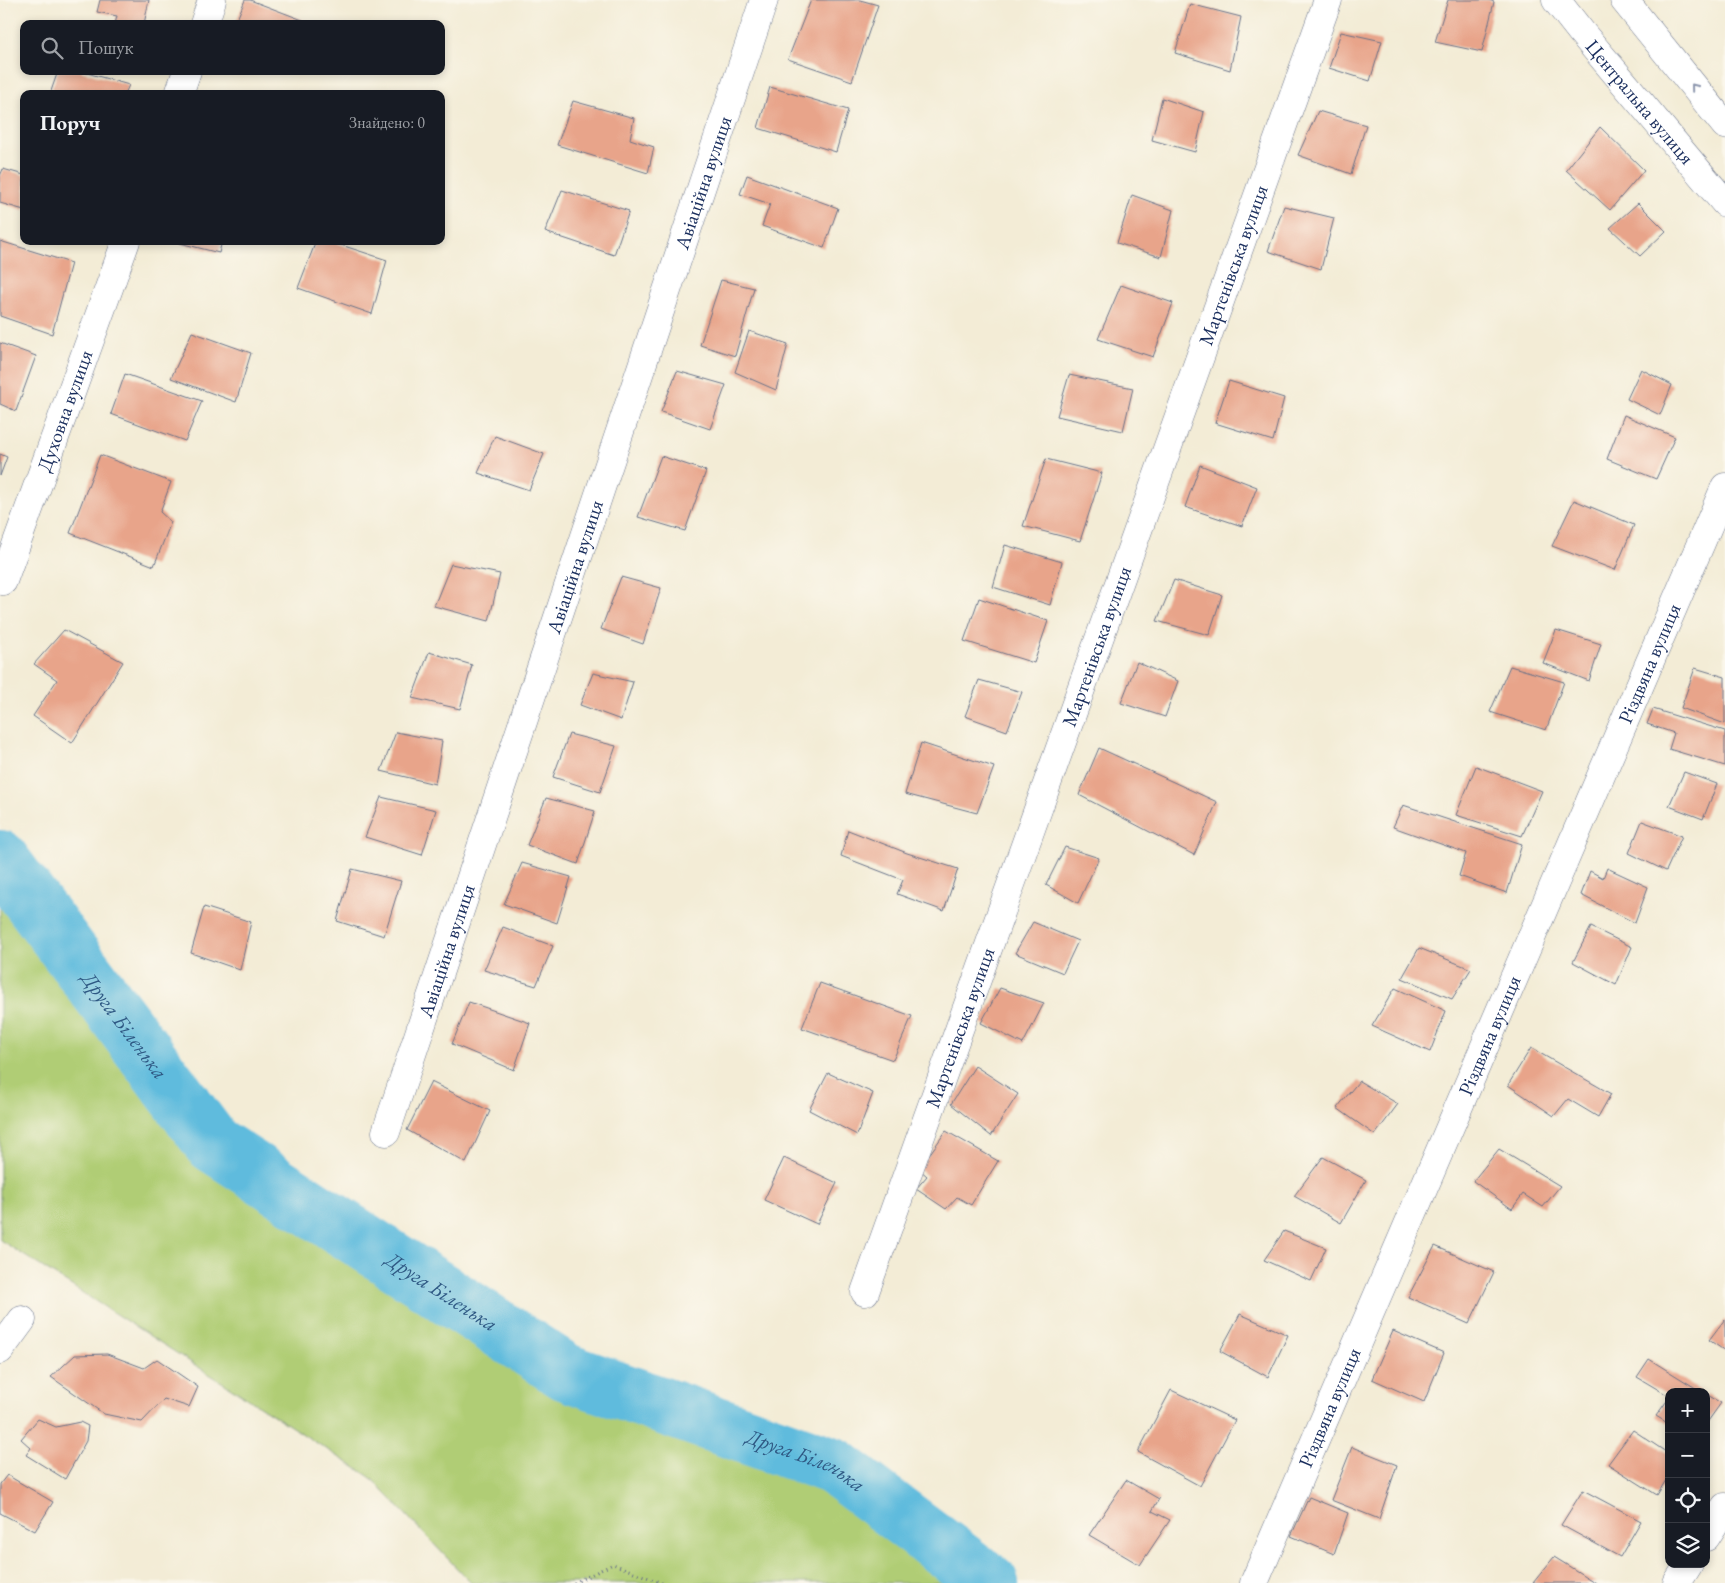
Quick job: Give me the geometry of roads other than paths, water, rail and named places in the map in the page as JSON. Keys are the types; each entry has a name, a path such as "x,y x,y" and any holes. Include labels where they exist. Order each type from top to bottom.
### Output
{"street":[{"path":"205,20 212,0"},
{"name":"Авіаційна вулиця","path":"386,1132 764,0"},
{"name":"Мартенівська вулиця","path":"865,1292 1328,0"},
{"name":"Центральна вулиця","path":"1556,0 1725,203"},
{"path":"1624,0 1725,125"},
{"path":"180,90 186,75"},
{"name":"Духовна вулиця","path":"3,581 125,245"},
{"name":"Різдвяна вулиця","path":"1254,1583 1725,487"},
{"path":"0,1350 22,1320"},
{"path":"1710,1531 1725,1507"},
{"path":"1677,1583 1686,1568"}],"waterway":[{"name":"Друга Біленька","path":"0,859 213,1144 566,1372 834,1466 990,1583"}]}
